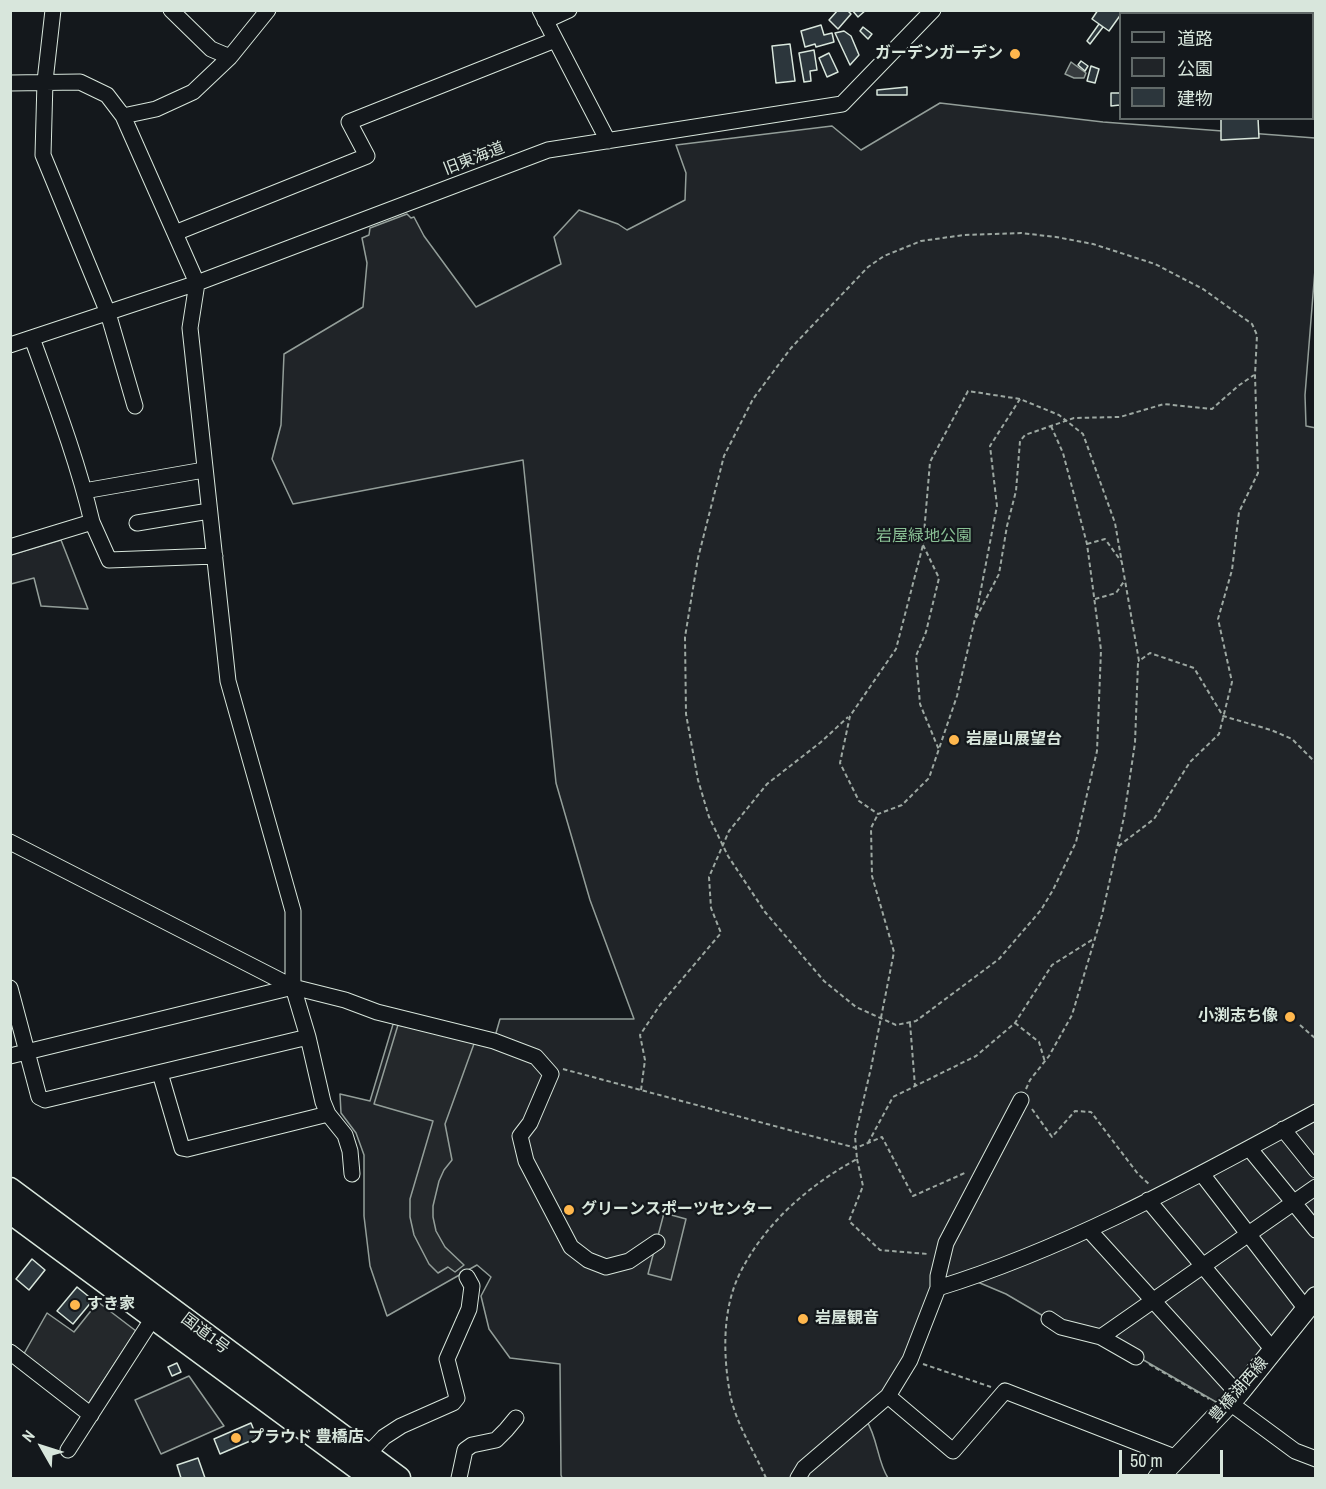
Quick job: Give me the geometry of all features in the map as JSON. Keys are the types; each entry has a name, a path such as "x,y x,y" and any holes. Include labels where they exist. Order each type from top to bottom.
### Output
{"highway":[{"name":"国道1号","path":"10,1189 399,1479"},
{"name":"国道1号","path":"10,1212 371,1479"}],"main road":[{"name":"豊橋湖西線","path":"1158,1479 1230,1401 1311,1303"}],"street":[{"path":"53,10 45,81 43,155 108,313 135,406"},
{"path":"171,10 212,49 230,57"},
{"path":"569,10 543,16 608,141"},
{"name":"旧東海道","path":"10,345 197,283 548,150 842,104 933,10"},
{"path":"123,116 156,109 193,92 230,57 264,12"},
{"path":"175,233 367,156 349,122 555,40"},
{"path":"10,83 80,82 107,95 123,116 197,283 190,328 228,681 292,911 293,987 328,1114 345,1135 350,1151 351,1174"},
{"path":"32,338 59,411 92,522 109,560 215,556"},
{"path":"84,491 204,470"},
{"path":"137,523 209,511"},
{"path":"10,547 92,522"},
{"path":"10,842 293,987 345,1000 377,1012 494,1041 536,1057 551,1074 530,1123 520,1136 526,1161 571,1247 588,1260 606,1267 629,1261 657,1242"},
{"path":"10,1056 293,987"},
{"path":"10,988 39,1097 45,1100 308,1037"},
{"path":"159,1073 182,1148 187,1149 328,1114"},
{"path":"798,1479 804,1468 888,1396 910,1360 938,1288 941,1260 954,1227 1021,1100"},
{"path":"938,1288 968,1279 1089,1230 1202,1174 1316,1112"},
{"path":"1283,1130 1316,1170"},
{"path":"1249,1148 1316,1230"},
{"path":"1202,1174 1249,1233 1311,1303"},
{"path":"1101,1337 1316,1187"},
{"path":"1154,1197 1203,1265 1273,1350"},
{"path":"1089,1230 1153,1301 1230,1401 1295,1451 1316,1459"},
{"path":"367,1455 384,1437 401,1426 453,1403 457,1398 447,1359 469,1309 472,1286 467,1277"},
{"path":"68,1450 153,1318"},
{"path":"1049,1319 1061,1327 1101,1337 1136,1357"},
{"path":"10,1353 91,1415"},
{"path":"888,1396 953,1451 1005,1391 1177,1458"},
{"path":"459,1479 465,1450 472,1445 496,1440 516,1418"}],"path":[{"path":"1051,426 1062,453 1087,544 1095,599 1101,650 1096,751 1076,842 1041,910 999,959 916,1021 896,1025 856,1007 824,981 765,912 723,845 709,817 698,780 686,714 685,637 698,558 724,456 753,399 791,348 868,267 884,256 921,242 964,235 1021,233 1094,244 1155,264 1203,289 1252,324 1257,335 1255,375 1258,473 1239,512 1232,570 1218,619 1232,682 1219,734 1190,762 1154,819 1116,848"},
{"path":"974,623 999,574 1007,525 1016,491 1020,441 1025,435 1074,418 1120,417 1164,404 1212,409 1238,386 1255,375"},
{"path":"641,1090 645,1060 640,1035 660,1005 721,933 711,908 710,877 729,831 766,784 821,742 850,716 896,649 923,545 930,462 968,391 1020,399 1059,415 1083,434 1115,523 1138,661 1135,743 1124,817 1096,937 1072,1015 1045,1062 1030,1080 1021,1100 1035,1112 1052,1137 1076,1110 1091,1112 1154,1197"},
{"path":"941,1260 927,1253 880,1250 849,1221 863,1186 855,1136 894,952 872,876 872,828 878,814 902,805 929,778 939,750 957,696 997,506 990,446 1020,399"},
{"path":"1087,544 1105,539 1122,561"},
{"path":"923,545 939,578 926,632 916,656 920,704 939,750"},
{"path":"1095,599 1116,593 1125,580"},
{"path":"1138,661 1151,650"},
{"path":"1138,661 1150,653 1194,668 1223,716 1271,729 1292,739 1316,763"},
{"path":"850,716 840,763 859,801 878,814"},
{"path":"868,1143 893,1097 976,1056 1015,1023 1052,965 1096,937"},
{"path":"910,1023 915,1086"},
{"path":"1015,1023 1039,1042 1045,1062"},
{"path":"1300,1025 1316,1039"},
{"path":"540,1063 856,1148 882,1137 913,1196 973,1170 973,1193"},
{"path":"766,1479 745,1436 730,1396 726,1323 733,1292 740,1273 769,1230 824,1178 857,1159"},
{"path":"1136,1357 1230,1401"},
{"path":"910,1360 1005,1391"}],"green space":[{"name":"岩屋緑地公園","path":"940,103 1103,122 1315,138 1316,257 1305,395 1306,426 1316,428 1315,1297 1223,1406 1102,1336 1062,1327 1006,1294 968,1278 938,1288 900,1372 866,1420 888,1478 562,1478 560,1364 510,1358 489,1329 481,1296 491,1277 477,1265 387,1316 370,1266 364,1216 364,1155 356,1133 341,1113 340,1094 370,1101 394,1021 494,1040 500,1019 634,1019 590,900 556,783 523,460 293,504 272,459 281,425 284,354 363,307 367,263 362,238 369,235 370,228 407,214 411,218 414,217 424,236 476,307 561,264 554,237 579,210 618,224 627,230 685,200 686,173 676,145 832,126 861,150"},
{"path":"61,540 88,609 41,606 34,578 11,584 11,555"},
{"path":"189,1376 224,1426 161,1454 135,1400"}],"shaded area":[{"path":"1071,62 1086,73 1084,78 1074,78 1065,74"},
{"path":"398,1025 475,1041 445,1124 452,1160 439,1181 433,1206 436,1231 445,1247 464,1265 455,1272 448,1267 438,1273 429,1264 414,1235 410,1217 410,1199 433,1121 374,1104"},
{"path":"664,1213 686,1219 671,1280 648,1274"},
{"path":"98,1302 136,1331 87,1406 21,1359 47,1313 74,1332"}],"building":[{"path":"838,10 847,10 851,14 838,29 829,20"},
{"path":"852,10 866,10 858,17"},
{"path":"1098,10 1124,10 1119,12 1119,17 1109,31 1092,19"},
{"path":"1177,10 1214,10 1216,12 1179,12"},
{"path":"1314,23 1316,23 1316,42 1314,41"},
{"path":"1099,24 1103,27 1090,44 1087,41"},
{"path":"821,25 824,35 832,33 834,42 816,47 815,44 805,47 801,31"},
{"path":"863,27 872,34 868,39 860,31"},
{"path":"844,31 851,36 859,55 850,65 835,33"},
{"path":"790,44 795,81 776,83 772,46"},
{"path":"814,50 817,70 810,71 811,81 804,82 799,53"},
{"path":"829,53 838,72 827,77 819,58"},
{"path":"1081,61 1088,66 1085,71 1078,65"},
{"path":"1091,66 1099,69 1095,83 1087,81"},
{"path":"907,87 907,95 877,95 877,90"},
{"path":"1111,93 1119,93 1119,105 1111,106"},
{"path":"1221,120 1258,120 1259,138 1221,140"},
{"path":"32,1259 45,1270 29,1290 16,1279"},
{"name":"すき家","path":"77,1287 93,1300 73,1324 57,1311"},
{"path":"177,1363 181,1372 172,1376 168,1367"},
{"name":"プラウド 豊橋店","path":"251,1423 257,1438 220,1454 214,1439"},
{"path":"198,1458 205,1478 181,1478 177,1465"}],"place":[{"name":"ガーデンガーデン","path":"1015,54"},
{"name":"岩屋山展望台","path":"954,740"},
{"name":"小渕志ち像","path":"1290,1017"},
{"name":"グリーンスポーツセンター","path":"569,1210"},
{"name":"すき家","path":"75,1305"},
{"name":"岩屋観音","path":"803,1319"},
{"name":"プラウド 豊橋店","path":"236,1438"}]}
